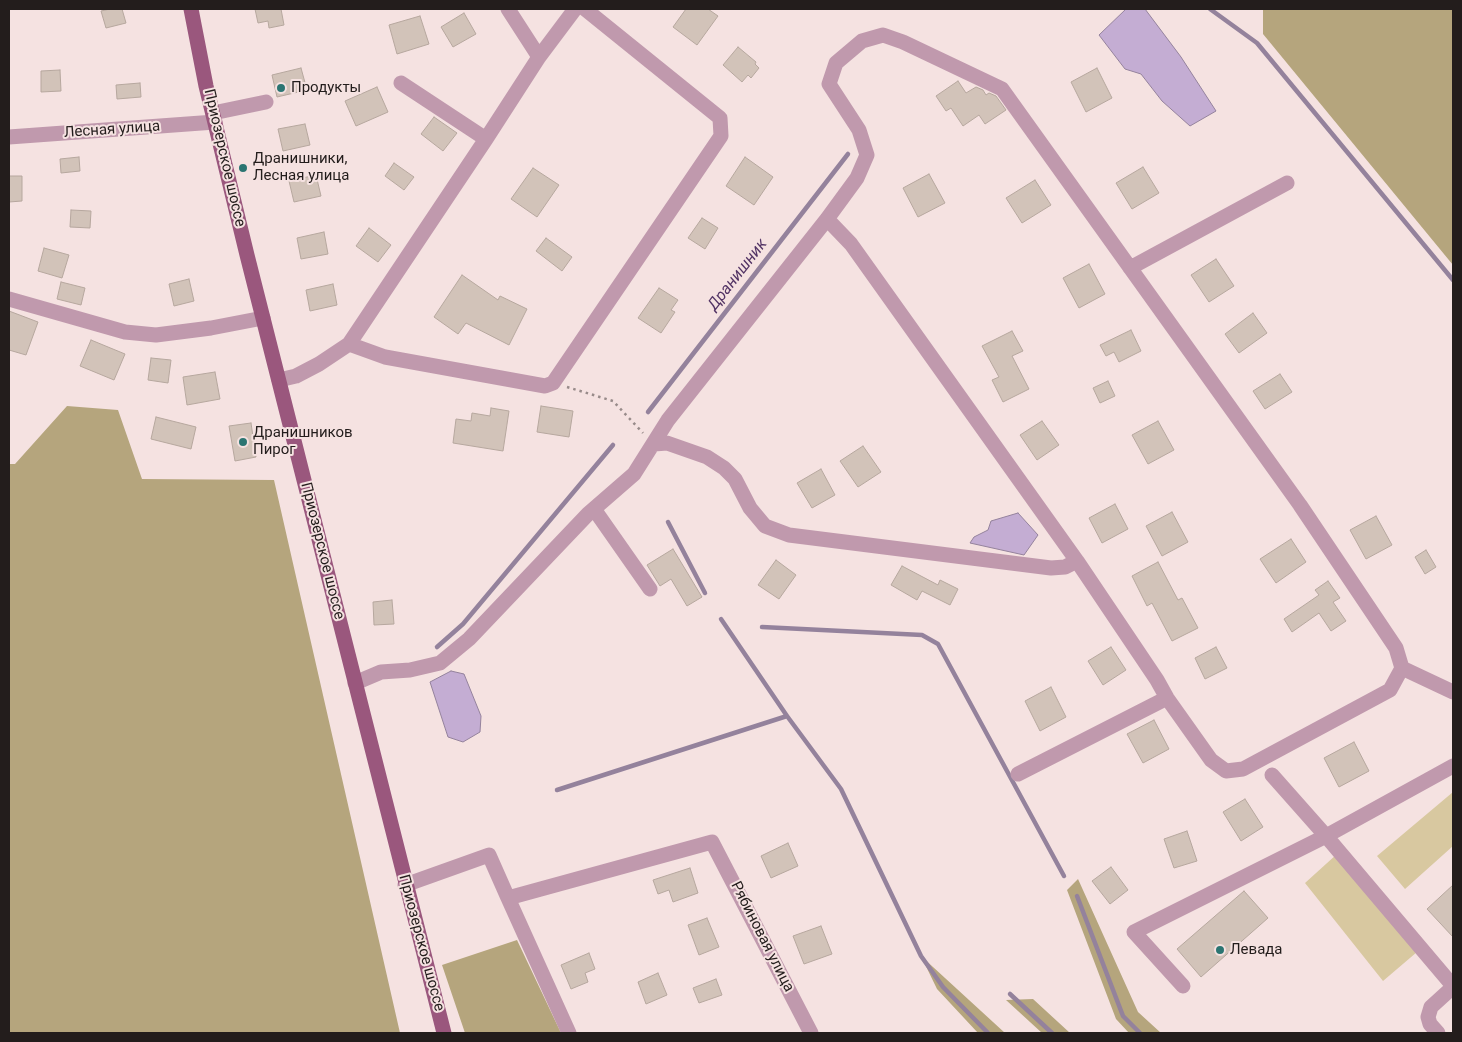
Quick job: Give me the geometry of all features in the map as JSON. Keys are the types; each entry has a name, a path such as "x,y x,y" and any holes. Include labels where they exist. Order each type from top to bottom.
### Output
{"main road":[{"name":"Приозерское шоссе","path":"190,9 214,118 263,318 444,1033"}],"street":[{"path":"508,9 539,57"},
{"path":"279,380 296,376 319,364 349,344 539,57 574,9"},
{"path":"349,344 385,357 545,386 553,383 721,136 720,118 585,9"},
{"path":"355,683 381,672 410,670 440,663 470,639 594,509 634,474 668,420 827,219 857,178 867,155 859,130 829,84 836,63 862,41 882,35 903,42 1002,89 1300,505 1396,648 1402,668 1390,690 1243,769 1226,771 1211,760 1167,698 1157,680 1077,561 851,244 827,219"},
{"path":"401,83 486,139"},
{"name":"Лесная улица","path":"9,137 214,118 266,102"},
{"path":"1130,268 1287,183"},
{"path":"9,299 125,332 156,335 210,328 263,318"},
{"path":"654,444 667,443 708,457 724,468 735,479 750,508 765,526 789,535 1051,568 1065,567 1077,561"},
{"path":"594,509 650,589"},
{"path":"1402,668 1453,692"},
{"path":"1018,774 1167,698"},
{"path":"1183,986 1134,932 1326,836 1453,766"},
{"path":"1272,775 1453,986 1431,1007 1428,1017 1430,1024 1438,1033"},
{"name":"Рябиновая улица","path":"508,898 712,842 811,1033"},
{"path":"405,885 489,855 569,1033"}],"path":[{"path":"553,383 613,401 654,444"}],"shaded area":[{"path":"1126,9 1145,9 1181,57 1216,111 1190,126 1162,101 1141,74 1125,69 1099,35"},
{"path":"1263,9 1453,9 1453,265 1263,34"},
{"path":"67,406 118,410 142,479 274,480 400,1033 9,1033 9,464 15,464"},
{"path":"1018,513 1038,535 1024,555 970,543 974,537 988,530 991,521"},
{"path":"451,671 464,674 481,716 480,732 463,742 448,737 430,682"},
{"path":"1453,792 1453,846 1405,889 1377,856"},
{"path":"1337,854 1417,952 1383,981 1305,883"},
{"path":"1078,879 1138,1012 1161,1033 1129,1033 1116,1019 1067,890"},
{"path":"517,940 561,1033 465,1033 442,965"},
{"path":"921,956 1005,1033 978,1033 937,989"},
{"path":"1033,999 1070,1033 1042,1033 1006,1000"}],"building":[{"path":"122,9 126,23 106,28 101,11"},
{"path":"255,9 281,9 284,25 269,28 268,21 258,23"},
{"path":"686,9 708,9 718,16 697,45 673,27"},
{"path":"464,13 476,34 453,47 441,27"},
{"path":"420,16 429,44 397,54 389,25"},
{"path":"738,47 756,62 755,64 759,68 751,78 748,75 742,82 723,65"},
{"path":"301,68 307,90 277,97 272,75"},
{"path":"1097,68 1112,98 1086,112 1071,82"},
{"path":"60,70 61,91 41,92 41,71"},
{"path":"958,81 966,93 976,87 983,90 986,95 989,93 996,96 1006,110 985,124 979,115 963,126 951,108 946,111 936,96"},
{"path":"140,83 141,97 117,99 116,85"},
{"path":"377,87 388,112 356,126 345,101"},
{"path":"434,117 457,133 443,151 421,134"},
{"path":"305,124 310,145 283,151 278,129"},
{"path":"79,157 80,171 61,173 60,159"},
{"path":"745,157 773,177 754,205 726,186"},
{"path":"394,163 414,177 404,190 385,176"},
{"path":"1143,167 1159,193 1132,209 1116,183"},
{"path":"533,168 559,185 537,217 511,199"},
{"path":"929,174 945,203 918,217 903,188"},
{"path":"316,175 321,196 294,202 289,181"},
{"path":"9,176 22,176 22,201 9,202"},
{"path":"1035,180 1051,205 1022,223 1006,198"},
{"path":"71,210 91,211 90,228 70,227"},
{"path":"702,218 718,228 705,249 688,238"},
{"path":"369,228 391,245 378,262 356,246"},
{"path":"324,232 328,254 301,259 297,238"},
{"path":"546,238 572,257 562,271 536,251"},
{"path":"44,248 69,255 62,278 38,271"},
{"path":"1216,259 1234,286 1209,302 1191,275"},
{"path":"1089,264 1105,294 1079,308 1063,278"},
{"path":"462,275 498,300 500,296 527,309 509,345 466,323 458,334 434,317"},
{"path":"189,279 194,301 174,306 169,284"},
{"path":"61,282 85,288 81,305 57,299"},
{"path":"333,284 337,305 310,311 306,290"},
{"path":"659,288 678,300 671,310 675,312 661,333 638,318"},
{"path":"9,311 38,322 26,355 9,350"},
{"path":"1253,313 1267,333 1239,353 1225,334"},
{"path":"1131,330 1141,351 1119,362 1114,352 1106,356 1100,345"},
{"path":"1012,331 1023,351 1012,356 1029,389 1003,402 992,380 999,377 982,346"},
{"path":"91,340 125,354 114,380 80,366"},
{"path":"151,358 171,360 168,383 148,380"},
{"path":"215,372 220,399 187,405 183,377"},
{"path":"1280,374 1292,392 1265,409 1253,391"},
{"path":"1108,381 1115,396 1100,403 1093,388"},
{"path":"541,406 573,411 569,437 537,432"},
{"path":"491,408 509,411 503,451 453,443 456,419 471,421 472,413 490,416"},
{"path":"156,417 196,427 191,449 151,439"},
{"path":"1042,421 1059,445 1037,460 1020,435"},
{"path":"1158,421 1174,450 1148,464 1132,435"},
{"name":"Дранишников Пирог","path":"251,423 256,457 235,461 229,426"},
{"path":"863,446 881,472 858,487 840,461"},
{"path":"821,469 835,495 812,508 797,483"},
{"path":"1115,504 1128,529 1102,543 1089,518"},
{"path":"1172,512 1188,542 1162,556 1146,526"},
{"path":"1376,516 1392,545 1366,559 1350,530"},
{"path":"1291,539 1306,562 1276,583 1260,559"},
{"path":"673,549 702,597 687,606 671,579 660,586 647,565"},
{"path":"1426,550 1436,567 1425,574 1415,557"},
{"path":"776,560 796,575 779,599 758,585"},
{"path":"1158,562 1178,600 1182,598 1198,628 1172,641 1152,603 1147,606 1132,576"},
{"path":"902,566 938,585 940,580 958,589 950,605 922,591 917,600 891,585"},
{"path":"1328,581 1340,598 1333,602 1346,621 1331,631 1319,613 1292,632 1284,619 1319,595 1315,590"},
{"path":"392,600 394,624 374,625 373,602"},
{"path":"1111,647 1126,670 1103,685 1088,661"},
{"path":"1216,647 1227,668 1205,679 1195,658"},
{"path":"1051,687 1066,717 1040,731 1025,701"},
{"path":"1154,720 1169,749 1143,763 1127,734"},
{"path":"1354,742 1369,771 1339,787 1324,758"},
{"path":"1245,799 1263,827 1241,841 1223,812"},
{"path":"1187,831 1197,861 1174,868 1164,839"},
{"path":"788,843 798,866 771,878 761,856"},
{"path":"1111,867 1128,890 1110,904 1092,881"},
{"path":"690,868 698,893 673,902 669,890 658,894 653,880"},
{"path":"1453,885 1453,937 1427,909"},
{"path":"1244,891 1268,918 1201,977 1177,949"},
{"path":"707,918 719,947 699,955 688,925"},
{"path":"821,926 832,954 804,964 793,936"},
{"path":"589,953 595,969 585,973 588,982 571,989 561,965"},
{"path":"658,973 667,995 646,1004 638,982"},
{"path":"716,979 722,995 699,1003 693,988"}],"waterway":[{"path":"1210,9 1257,43 1453,280"},
{"name":"Дранишник","path":"648,412 848,154"},
{"path":"437,647 463,624 613,445"},
{"path":"668,522 705,593"},
{"path":"721,619 787,716"},
{"path":"762,627 922,635 938,644 1064,876"},
{"path":"557,790 787,716 841,789 921,956 943,987 988,1033"},
{"path":"1077,896 1123,1016 1140,1033"},
{"path":"1010,994 1052,1033"}],"place":[{"name":"Продукты","path":"281,88"},
{"name":"Дранишники, Лесная улица","path":"243,168"},
{"name":"Дранишников Пирог","path":"243,442"},
{"name":"Левада","path":"1220,950"}]}
